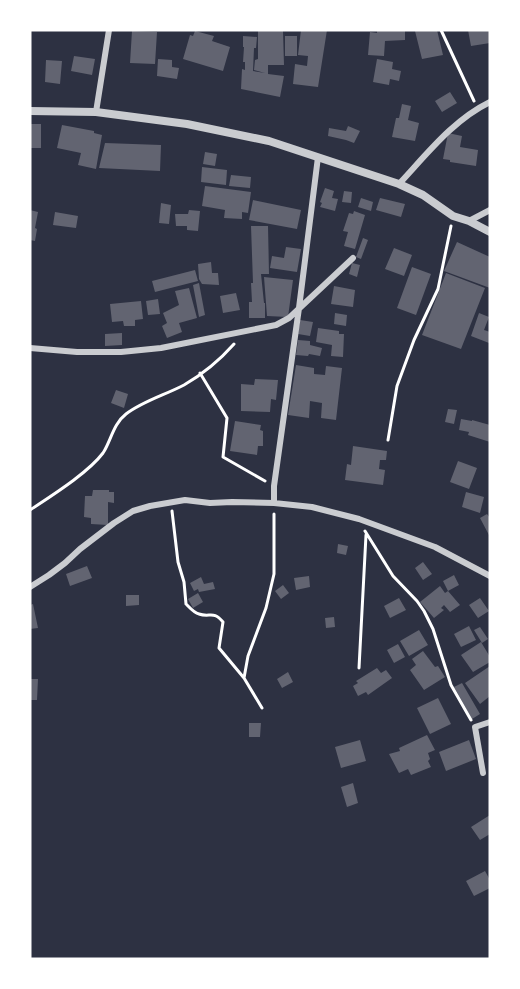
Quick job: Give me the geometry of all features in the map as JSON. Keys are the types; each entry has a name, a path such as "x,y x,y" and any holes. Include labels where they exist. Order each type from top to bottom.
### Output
{"street":[{"path":"96,112 109,30"},
{"path":"399,184 450,129 477,108 490,102"},
{"path":"30,111 96,112 187,124 269,141 399,184 423,195 453,216 490,232"},
{"path":"274,503 274,486 318,158"},
{"path":"469,221 490,210"},
{"path":"30,348 121,352 160,348 276,325 289,318 353,258"},
{"path":"30,586 49,575 80,549 133,511 185,500 210,503 274,503 312,507 359,519 435,547 490,576"},
{"path":"483,773 475,727 490,722"}],"path":[{"path":"441,30 477,108"},
{"path":"388,440 397,386 414,340 438,289 453,216"},
{"path":"30,510 88,468 102,454 117,423 124,415 184,384 212,366 248,331"},
{"path":"200,373 227,418 223,457 274,486"},
{"path":"171,503 186,604 197,614 214,614 219,617 222,622 219,648 244,678 262,708"},
{"path":"244,678 248,656 266,608 274,574 274,503"},
{"path":"359,519 393,576 424,611 433,629 452,685 475,727"},
{"path":"359,668 366,534"}],"building":[{"path":"301,30 327,30 318,87 293,84 295,64 307,66 308,56 298,55"},
{"path":"377,30 405,30 405,40 385,41 384,56 368,55 370,32 377,33"},
{"path":"437,30 443,55 422,59 415,31"},
{"path":"468,30 490,30 490,43 471,46"},
{"path":"132,31 157,32 155,64 130,63"},
{"path":"195,31 214,36 212,41 230,47 223,71 183,59 190,35 193,36"},
{"path":"258,31 283,31 284,65 268,65 268,74 284,76 280,97 241,89 242,69 245,70 243,36 257,37 253,71 265,73 254,70 255,60 258,59"},
{"path":"285,36 297,36 297,56 285,56"},
{"path":"74,56 95,59 92,75 71,71"},
{"path":"158,59 172,60 172,67 179,68 177,79 157,76"},
{"path":"377,59 393,62 392,69 401,71 399,81 390,79 389,85 373,82"},
{"path":"46,60 62,61 60,84 45,82"},
{"path":"450,92 457,103 442,112 435,101"},
{"path":"402,104 411,106 408,120 419,123 415,141 392,137"},
{"path":"30,124 41,124 41,148 30,148"},
{"path":"62,125 94,131 102,135 96,169 78,165 81,153 57,148"},
{"path":"348,126 360,131 354,143 328,136 329,128 346,131"},
{"path":"448,133 462,136 460,147 478,150 476,166 443,159"},
{"path":"105,143 161,145 160,171 99,168"},
{"path":"205,152 217,154 215,166 203,164"},
{"path":"202,167 227,170 226,185 201,182"},
{"path":"231,175 251,177 250,188 229,186"},
{"path":"205,186 251,192 248,213 242,212 242,219 224,218 225,210 202,206"},
{"path":"325,188 334,191 332,198 338,199 335,211 320,207"},
{"path":"344,191 352,192 351,203 342,202"},
{"path":"361,198 373,202 371,211 358,207"},
{"path":"380,198 405,204 401,217 376,210"},
{"path":"253,200 301,210 297,229 249,220"},
{"path":"161,203 171,205 169,224 159,223"},
{"path":"30,210 38,212 35,241 30,240"},
{"path":"189,210 200,211 198,231 187,230 187,226 176,226 175,214 188,214"},
{"path":"354,211 365,215 355,249 344,246 348,232 343,231 349,213 353,214"},
{"path":"55,212 78,216 76,228 53,225"},
{"path":"251,226 268,226 269,274 261,274 265,318 249,318 249,302 252,302 251,283 253,283"},
{"path":"363,238 368,240 361,259 356,257"},
{"path":"457,242 490,257 490,288 444,271"},
{"path":"286,247 301,249 297,272 270,268 272,256 284,258"},
{"path":"394,248 412,255 404,276 385,269"},
{"path":"211,262 212,273 218,273 219,285 202,284 199,279 198,264"},
{"path":"352,263 360,265 357,277 349,274"},
{"path":"412,267 431,274 416,315 397,308"},
{"path":"195,270 198,281 155,292 152,281"},
{"path":"446,273 485,288 461,349 422,335"},
{"path":"264,277 293,280 288,317 267,316"},
{"path":"199,283 205,315 199,317 193,285"},
{"path":"334,286 355,290 353,307 331,304"},
{"path":"189,288 197,318 179,323 182,332 167,338 162,326 167,323 163,313 179,305 175,291"},
{"path":"236,293 240,310 223,313 220,296"},
{"path":"158,299 160,314 148,315 146,301"},
{"path":"141,301 143,319 135,320 135,326 124,326 123,321 112,322 110,304"},
{"path":"335,313 347,315 346,326 334,324"},
{"path":"479,313 489,317 484,330 490,332 489,343 471,336"},
{"path":"300,320 313,322 310,336 298,334"},
{"path":"318,328 344,334 343,357 331,356 332,345 316,342"},
{"path":"122,333 122,345 105,346 105,334"},
{"path":"298,340 310,341 310,345 322,348 320,356 296,355"},
{"path":"296,365 314,368 314,374 325,375 326,366 342,368 336,420 321,418 322,403 310,401 309,418 288,415"},
{"path":"255,379 278,380 276,400 271,399 270,412 241,411 241,384 254,385"},
{"path":"116,390 128,394 124,408 111,403"},
{"path":"448,409 457,410 454,424 445,422"},
{"path":"461,419 490,425 490,442 459,430"},
{"path":"235,421 261,425 263,446 258,446 257,455 230,451"},
{"path":"353,446 387,451 386,460 380,460 379,469 385,470 383,485 345,480 347,464 351,465"},
{"path":"458,461 477,468 469,489 450,482"},
{"path":"93,490 114,492 114,503 108,502 108,525 91,524 91,518 84,517 85,496 92,496"},
{"path":"466,492 484,497 480,513 462,507"},
{"path":"487,514 490,518 490,537 480,518"},
{"path":"338,544 348,546 346,555 337,553"},
{"path":"423,562 432,574 423,580 415,568"},
{"path":"87,566 92,578 70,586 66,574"},
{"path":"454,575 459,585 448,591 443,581"},
{"path":"309,576 310,587 296,590 294,578"},
{"path":"201,577 204,584 213,582 215,589 194,591 190,583"},
{"path":"283,585 289,593 281,599 275,591"},
{"path":"440,586 445,593 448,591 460,605 450,612 444,605 441,608 444,610 434,618 420,602"},
{"path":"198,593 203,602 193,608 188,599"},
{"path":"126,595 139,595 139,605 126,606"},
{"path":"399,598 406,610 390,618 384,606"},
{"path":"480,598 489,611 478,618 469,605"},
{"path":"33,604 38,628 30,629 30,605"},
{"path":"334,617 335,627 326,628 325,618"},
{"path":"469,626 476,640 461,647 454,634"},
{"path":"480,627 488,639 482,643 474,630"},
{"path":"419,630 428,645 409,656 400,641"},
{"path":"481,642 490,657 490,662 473,672 461,655"},
{"path":"398,644 405,657 394,663 387,650"},
{"path":"423,651 445,677 424,690 410,670 416,665 412,659"},
{"path":"490,666 490,696 480,704 465,683"},
{"path":"377,668 381,673 386,670 392,678 368,695 366,692 358,696 353,686 358,683 356,681"},
{"path":"288,672 293,682 282,688 277,679"},
{"path":"30,679 38,679 37,700 30,700"},
{"path":"462,683 480,714 472,719 454,687"},
{"path":"438,698 451,724 430,734 417,708"},
{"path":"249,723 261,723 260,737 249,737"},
{"path":"427,735 435,750 428,753 431,767 411,775 408,769 399,773 389,754 400,751 399,748"},
{"path":"360,740 366,761 341,768 335,747"},
{"path":"469,740 476,759 446,771 439,752"},
{"path":"353,783 358,803 347,807 341,787"},
{"path":"490,815 490,834 480,840 471,827"},
{"path":"485,871 490,880 490,888 474,896 466,881"}]}
